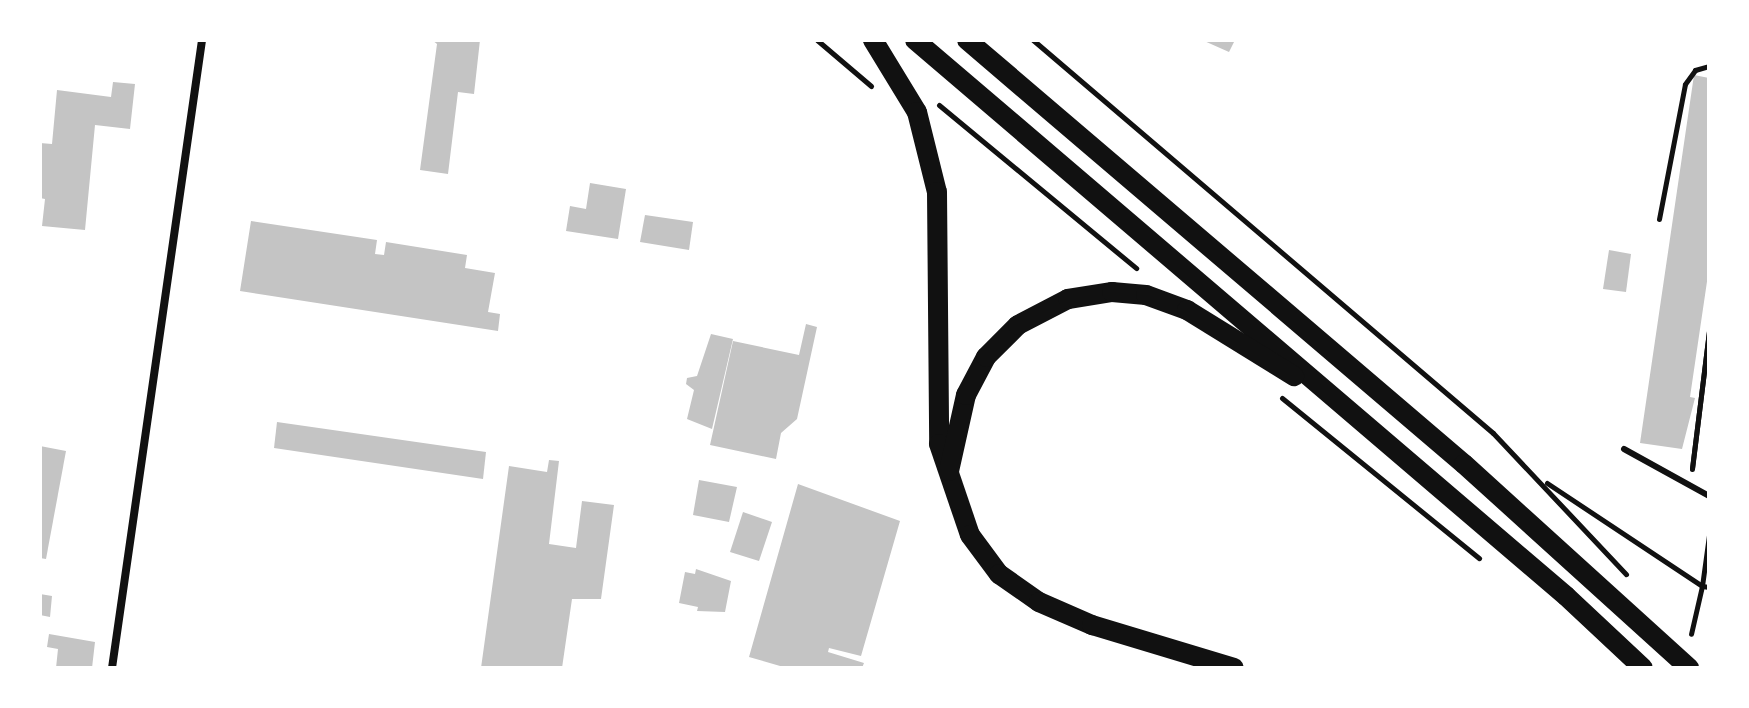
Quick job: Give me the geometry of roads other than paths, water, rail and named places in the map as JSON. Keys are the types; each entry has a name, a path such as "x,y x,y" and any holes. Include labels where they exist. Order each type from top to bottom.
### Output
{"main road":[{"path":"873,40 917,112 937,192 939,444 970,535 989,563 1022,592 1092,625 1234,668"},
{"path":"915,40 1566,596 1643,668"},
{"path":"967,40 1584,568 1689,668"},
{"path":"949,471 960,412 986,357 1034,314 1091,294 1146,295 1187,310 1353,414"}],"street":[{"path":"112,668 202,40"}],"lane":[{"path":"1624,449 1709,496"}]}
